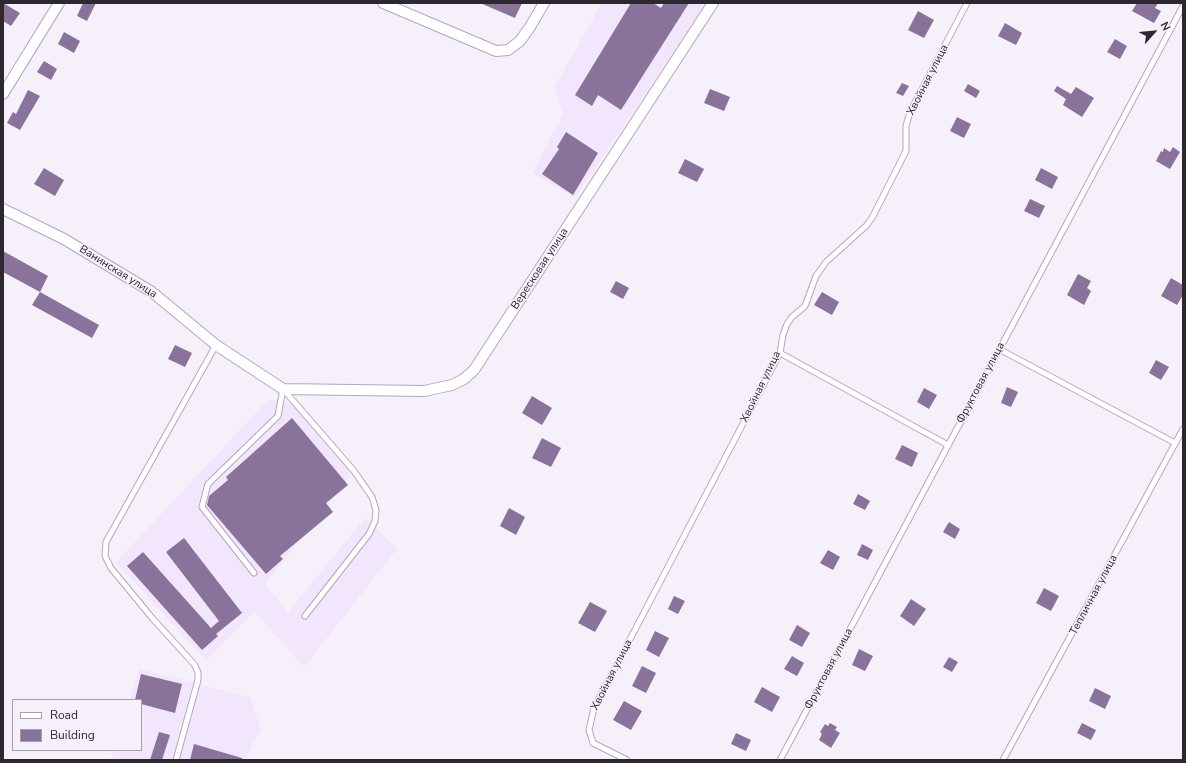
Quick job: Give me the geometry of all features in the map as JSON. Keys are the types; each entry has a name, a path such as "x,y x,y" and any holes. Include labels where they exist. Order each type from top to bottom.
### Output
{"street":[{"path":"3,94 59,3"},
{"path":"383,3 496,51 508,50 520,41 544,3"},
{"name":"Вересковая улица","path":"283,389 424,391 452,385 464,379 474,370 713,3"},
{"name":"Ванинская улица","path":"3,209 64,239 152,292 216,345 283,389"}],"lane":[{"name":"Хвойная улица","path":"627,760 593,743 589,730 594,708 780,354 783,335 787,324 808,301 816,276 826,262 866,226 872,218 906,151 906,126 910,112 967,3"},
{"name":"Фруктовая улица","path":"780,760 1183,6"},
{"path":"176,760 198,680 198,672 194,664 153,619 111,568 105,556 106,542 216,345"},
{"path":"999,350 1175,443"},
{"path":"780,354 948,445"},
{"path":"254,573 202,507 208,484 278,416 283,389"},
{"path":"283,389 354,471 372,497 376,510 375,521 369,534 305,616"},
{"name":"Тепличная улица","path":"1003,760 1183,429"}],"shaded area":[{"path":"602,3 706,3 575,198 532,173 563,114 554,88"},
{"path":"269,399 297,406 353,472 265,584 288,612 365,518 397,549 304,667 254,611 206,661 116,562"},
{"path":"139,669 250,697 261,729 244,760 111,760 114,751 142,751 142,699 130,699"}],"building":[{"path":"3,3 20,13 11,26 3,21"},
{"path":"83,3 96,3 87,21 77,16"},
{"path":"480,3 522,3 515,18"},
{"path":"631,3 653,3 661,8 664,3 689,3 621,110 598,95 592,106 575,95"},
{"path":"1137,3 1158,3 1155,8 1161,11 1154,23 1132,11"},
{"path":"918,11 934,20 924,38 908,30"},
{"path":"1005,23 1022,33 1016,45 998,36"},
{"path":"64,32 80,41 74,53 58,44"},
{"path":"1115,39 1127,46 1120,59 1107,52"},
{"path":"44,61 57,69 51,80 37,72"},
{"path":"902,83 909,86 903,96 896,93"},
{"path":"968,84 980,91 976,98 964,91"},
{"path":"1057,86 1071,94 1076,87 1094,98 1082,117 1063,105 1066,99 1054,91"},
{"path":"710,89 730,97 724,111 704,103"},
{"path":"28,90 40,96 20,130 7,123 13,112 16,114"},
{"path":"957,117 971,124 964,138 950,131"},
{"path":"566,132 598,153 573,195 542,174 559,149 557,147"},
{"path":"1173,147 1180,152 1170,169 1156,161 1161,151 1163,152 1164,148 1170,152"},
{"path":"685,159 704,169 697,182 678,173"},
{"path":"44,168 64,180 55,196 34,184"},
{"path":"1041,168 1058,177 1052,189 1035,180"},
{"path":"1030,199 1045,206 1039,218 1024,211"},
{"path":"3,251 48,276 40,292 3,272"},
{"path":"1078,274 1091,281 1087,288 1091,291 1084,305 1067,295"},
{"path":"1171,278 1183,285 1183,295 1177,305 1161,296"},
{"path":"616,281 629,288 623,299 610,292"},
{"path":"40,292 99,325 92,338 32,305"},
{"path":"822,292 839,302 832,315 814,305"},
{"path":"175,345 192,353 185,367 168,359"},
{"path":"1156,360 1169,367 1161,380 1149,373"},
{"path":"1007,387 1018,392 1011,407 1001,403"},
{"path":"924,388 937,395 929,409 917,402"},
{"path":"532,396 552,408 542,425 522,413"},
{"path":"292,418 348,485 326,503 333,512 280,556 283,559 266,574 207,505 209,496 228,480 226,477"},
{"path":"542,438 561,448 551,467 532,458"},
{"path":"902,445 918,453 912,467 895,459"},
{"path":"858,494 870,501 865,510 853,504"},
{"path":"509,508 525,517 516,535 500,526"},
{"path":"949,522 960,529 955,539 943,532"},
{"path":"184,538 242,613 216,634 218,636 202,650 127,566 143,552 211,628 219,621 166,552"},
{"path":"862,544 873,550 868,560 857,555"},
{"path":"828,550 840,557 833,570 820,563"},
{"path":"1044,588 1059,596 1051,611 1036,603"},
{"path":"674,596 685,601 678,614 668,609"},
{"path":"911,599 926,609 914,626 900,616"},
{"path":"590,602 607,611 595,632 578,623"},
{"path":"797,625 810,633 802,647 789,640"},
{"path":"655,631 669,638 659,657 646,650"},
{"path":"859,649 873,656 865,671 852,665"},
{"path":"792,656 804,663 797,676 784,669"},
{"path":"949,657 958,662 952,672 943,667"},
{"path":"642,666 656,673 646,693 632,686"},
{"path":"141,674 182,684 175,713 142,704 142,699 135,699"},
{"path":"762,687 780,697 772,712 754,702"},
{"path":"1095,688 1111,696 1105,709 1089,701"},
{"path":"624,701 642,711 631,730 613,720"},
{"path":"830,723 837,727 835,730 840,733 831,748 819,740 822,734 820,732 825,724 828,726"},
{"path":"1082,723 1096,730 1091,740 1077,733"},
{"path":"159,732 170,735 162,760 150,760"},
{"path":"736,733 751,740 746,751 731,744"},
{"path":"194,744 242,758 242,760 190,760"}]}
